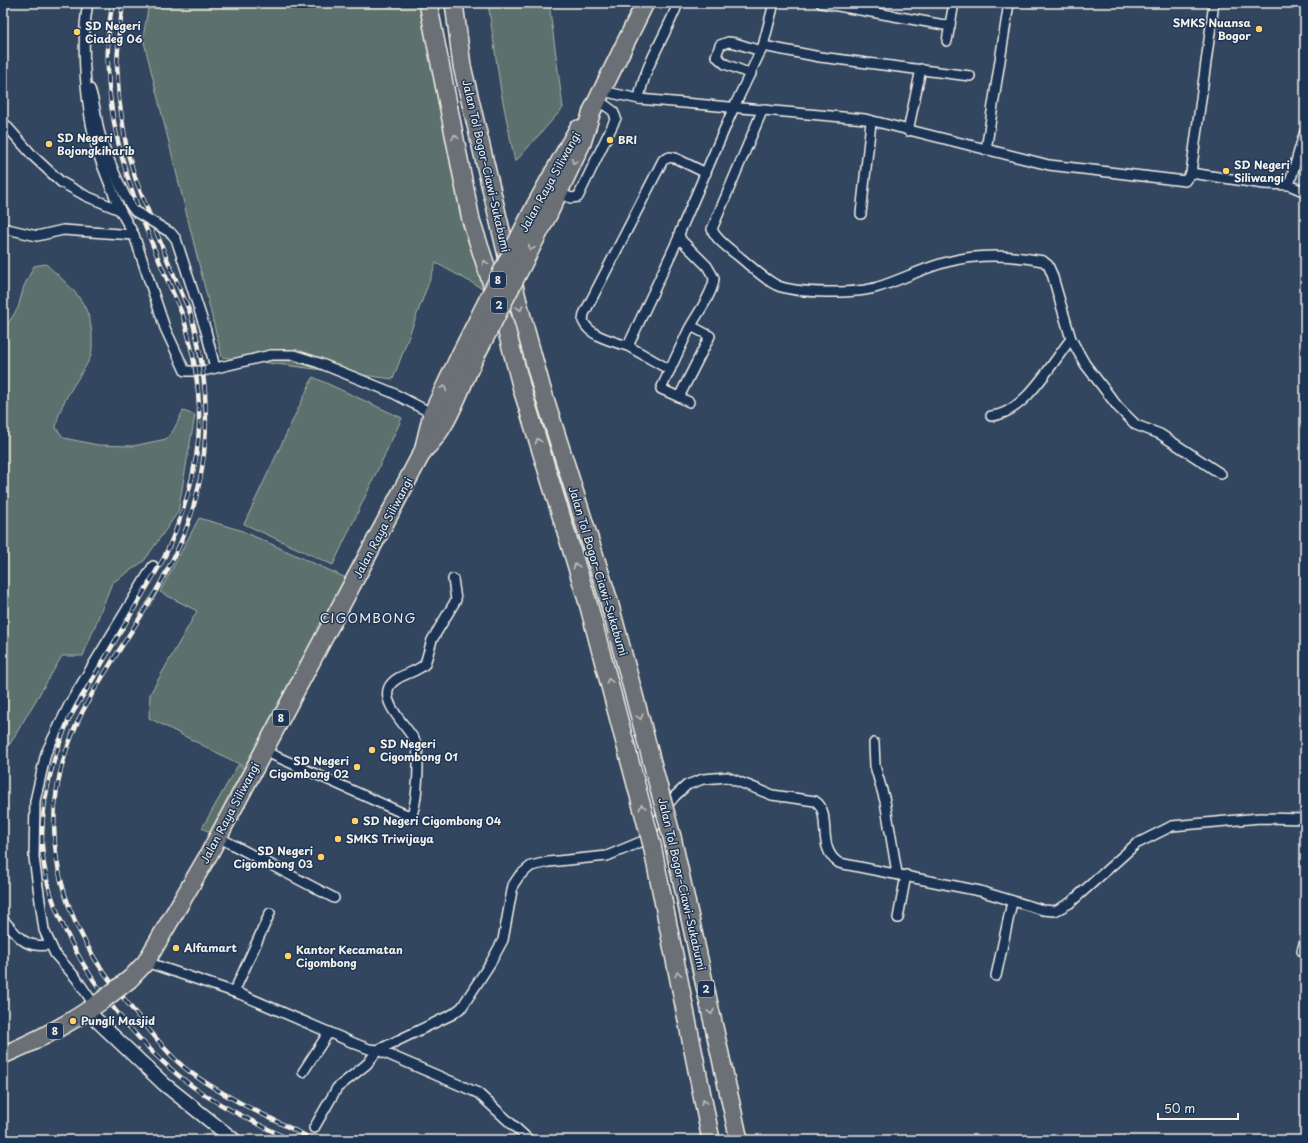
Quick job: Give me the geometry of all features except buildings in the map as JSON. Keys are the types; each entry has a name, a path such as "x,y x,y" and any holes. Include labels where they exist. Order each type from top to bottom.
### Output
{"highway":[{"name":"Jalan Tol Bogor–Ciawi–Sukabumi","path":"428,3 471,220 506,328 522,389 588,603 652,845 711,1140"},
{"name":"Jalan Tol Bogor–Ciawi–Sukabumi","path":"454,3 462,66 518,302 542,386 608,598 672,837 739,1140"},
{"path":"462,66 469,48 469,37 463,3"},
{"name":"Jalan Raya Siliwangi","path":"542,210 559,193 582,143 597,101 645,3"},
{"name":"Jalan Raya Siliwangi","path":"95,1006 130,979 146,962 218,837 423,452 426,435 439,417 467,358 542,210 573,137 597,101"},
{"name":"8","path":"3,1055 36,1041 95,1006"}],"main road":[{"path":"95,1006 164,1084 234,1140"}],"street":[{"path":"88,3 84,40 87,98 94,140 103,168 120,210 134,235 165,328 183,369 189,372 271,355 294,356 319,363 391,392 439,417"},
{"path":"639,98 647,68 668,28 678,3"},
{"path":"628,346 679,237 734,107 762,49 774,3"},
{"path":"821,3 950,26"},
{"path":"948,41 954,3"},
{"path":"986,150 1009,3"},
{"path":"597,101 639,98 865,120 1049,165 1184,181 1191,173 1214,3"},
{"path":"751,74 721,62 716,56 717,49 720,45 728,42 762,49 970,76"},
{"path":"908,131 921,69"},
{"path":"86,76 96,105 102,141 127,201 136,212 171,232 176,240 206,330 214,368"},
{"path":"559,193 571,198 578,197 616,118 613,111 597,101"},
{"path":"763,109 712,229 714,235 759,273 776,284 795,290 862,290 879,287 934,266 966,258 989,256 1039,260 1046,262 1050,269 1071,339 1084,364 1127,418 1136,425 1160,434 1221,474"},
{"path":"3,122 33,156 61,182 86,196 120,210"},
{"path":"860,214 871,122"},
{"path":"1289,185 1305,131"},
{"path":"670,370 628,346 615,343 586,326 583,321 584,314 663,160 670,157 675,158 706,173"},
{"path":"1191,173 1264,184 1289,185 1305,192"},
{"path":"3,228 42,236 63,230 134,235"},
{"path":"679,237 707,266 714,278 711,289 691,326 662,389 689,402"},
{"path":"679,397 710,336 691,326"},
{"path":"991,416 1009,412 1017,406 1037,385 1071,339"},
{"path":"95,1006 76,978 60,961 49,945 42,919 33,842 35,801 42,768 53,736 70,702 153,566"},
{"path":"264,751 407,815 412,814 415,802 419,763 416,745 392,709 388,696 389,688 395,680 425,664 432,640 456,600 454,579"},
{"path":"874,743 876,766 885,800 897,873"},
{"path":"314,1128 338,1088 367,1064 378,1050 453,1014 462,1007 501,944 509,915 513,885 528,868 538,863 607,856 643,841 650,835 665,808 675,796 684,788 696,781 713,777 727,777 772,795 814,801 821,809 827,848 833,859 845,865 897,873 980,891 1012,902 1050,911 1061,909 1098,880 1136,844 1172,826 1265,818 1305,819"},
{"path":"218,837 334,898"},
{"path":"898,918 906,875"},
{"path":"996,976 1012,902"},
{"path":"234,992 270,913"},
{"path":"3,920 28,944 49,945"},
{"path":"1302,951 1305,940"},
{"path":"146,962 234,992 369,1049 378,1050 478,1093 528,1139"},
{"path":"303,1072 329,1032"}],"green space":[{"path":"149,3 422,3 443,122 465,219 485,290 436,263 393,379 222,357 143,38"},
{"path":"488,3 549,3 563,108 515,162 501,92"},
{"path":"46,264 71,287 83,303 90,324 92,336 90,357 69,393 58,419 56,428 64,438 98,445 133,446 166,439 173,431 183,411 195,415 178,512 144,561 112,583 83,656 62,656 10,744 3,743 3,331 18,308 24,286 34,266"},
{"path":"313,377 402,418 333,565 244,524"},
{"path":"199,518 240,530 353,581 249,769 149,718 150,694 197,611 160,592"},
{"path":"238,765 249,771 213,834 202,828"}],"railway":[{"path":"113,3 108,45 109,81 113,116 120,151 130,185 155,251 183,316 192,349 197,380 199,410 198,439 194,468 187,497 177,527 164,558 69,719 57,749 43,812 42,845 47,878 57,912 73,946 93,979 116,1011 141,1040 166,1065 203,1094 240,1115 290,1140"},
{"path":"123,3 117,64 119,99 127,151 136,180 191,315 203,373 206,402 206,432 198,490 190,518 179,546 149,603 92,694 75,727 63,760 56,794 54,827 57,860 65,893 77,926 95,959 113,985 171,1055 197,1077 211,1086 240,1103 314,1140"}],"place":[{"name":"SMKS Nuansa Bogor","path":"1259,29"},
{"name":"SD Negeri Ciadeg 06","path":"77,32"},
{"name":"BRI","path":"610,140"},
{"name":"SD Negeri Bojongkiharib","path":"49,144"},
{"name":"SD Negeri Siliwangi","path":"1226,171"},
{"name":"SD Negeri Cigombong 01","path":"372,750"},
{"name":"SD Negeri Cigombong 02","path":"357,767"},
{"name":"SD Negeri Cigombong 04","path":"355,821"},
{"name":"SMKS Triwijaya","path":"338,839"},
{"name":"SD Negeri Cigombong 03","path":"321,857"},
{"name":"Alfamart","path":"176,948"},
{"name":"Kantor Kecamatan Cigombong","path":"288,956"},
{"name":"Pungli Masjid","path":"73,1021"}],"district":[{"name":"CIGOMBONG","path":"368,618"}]}
